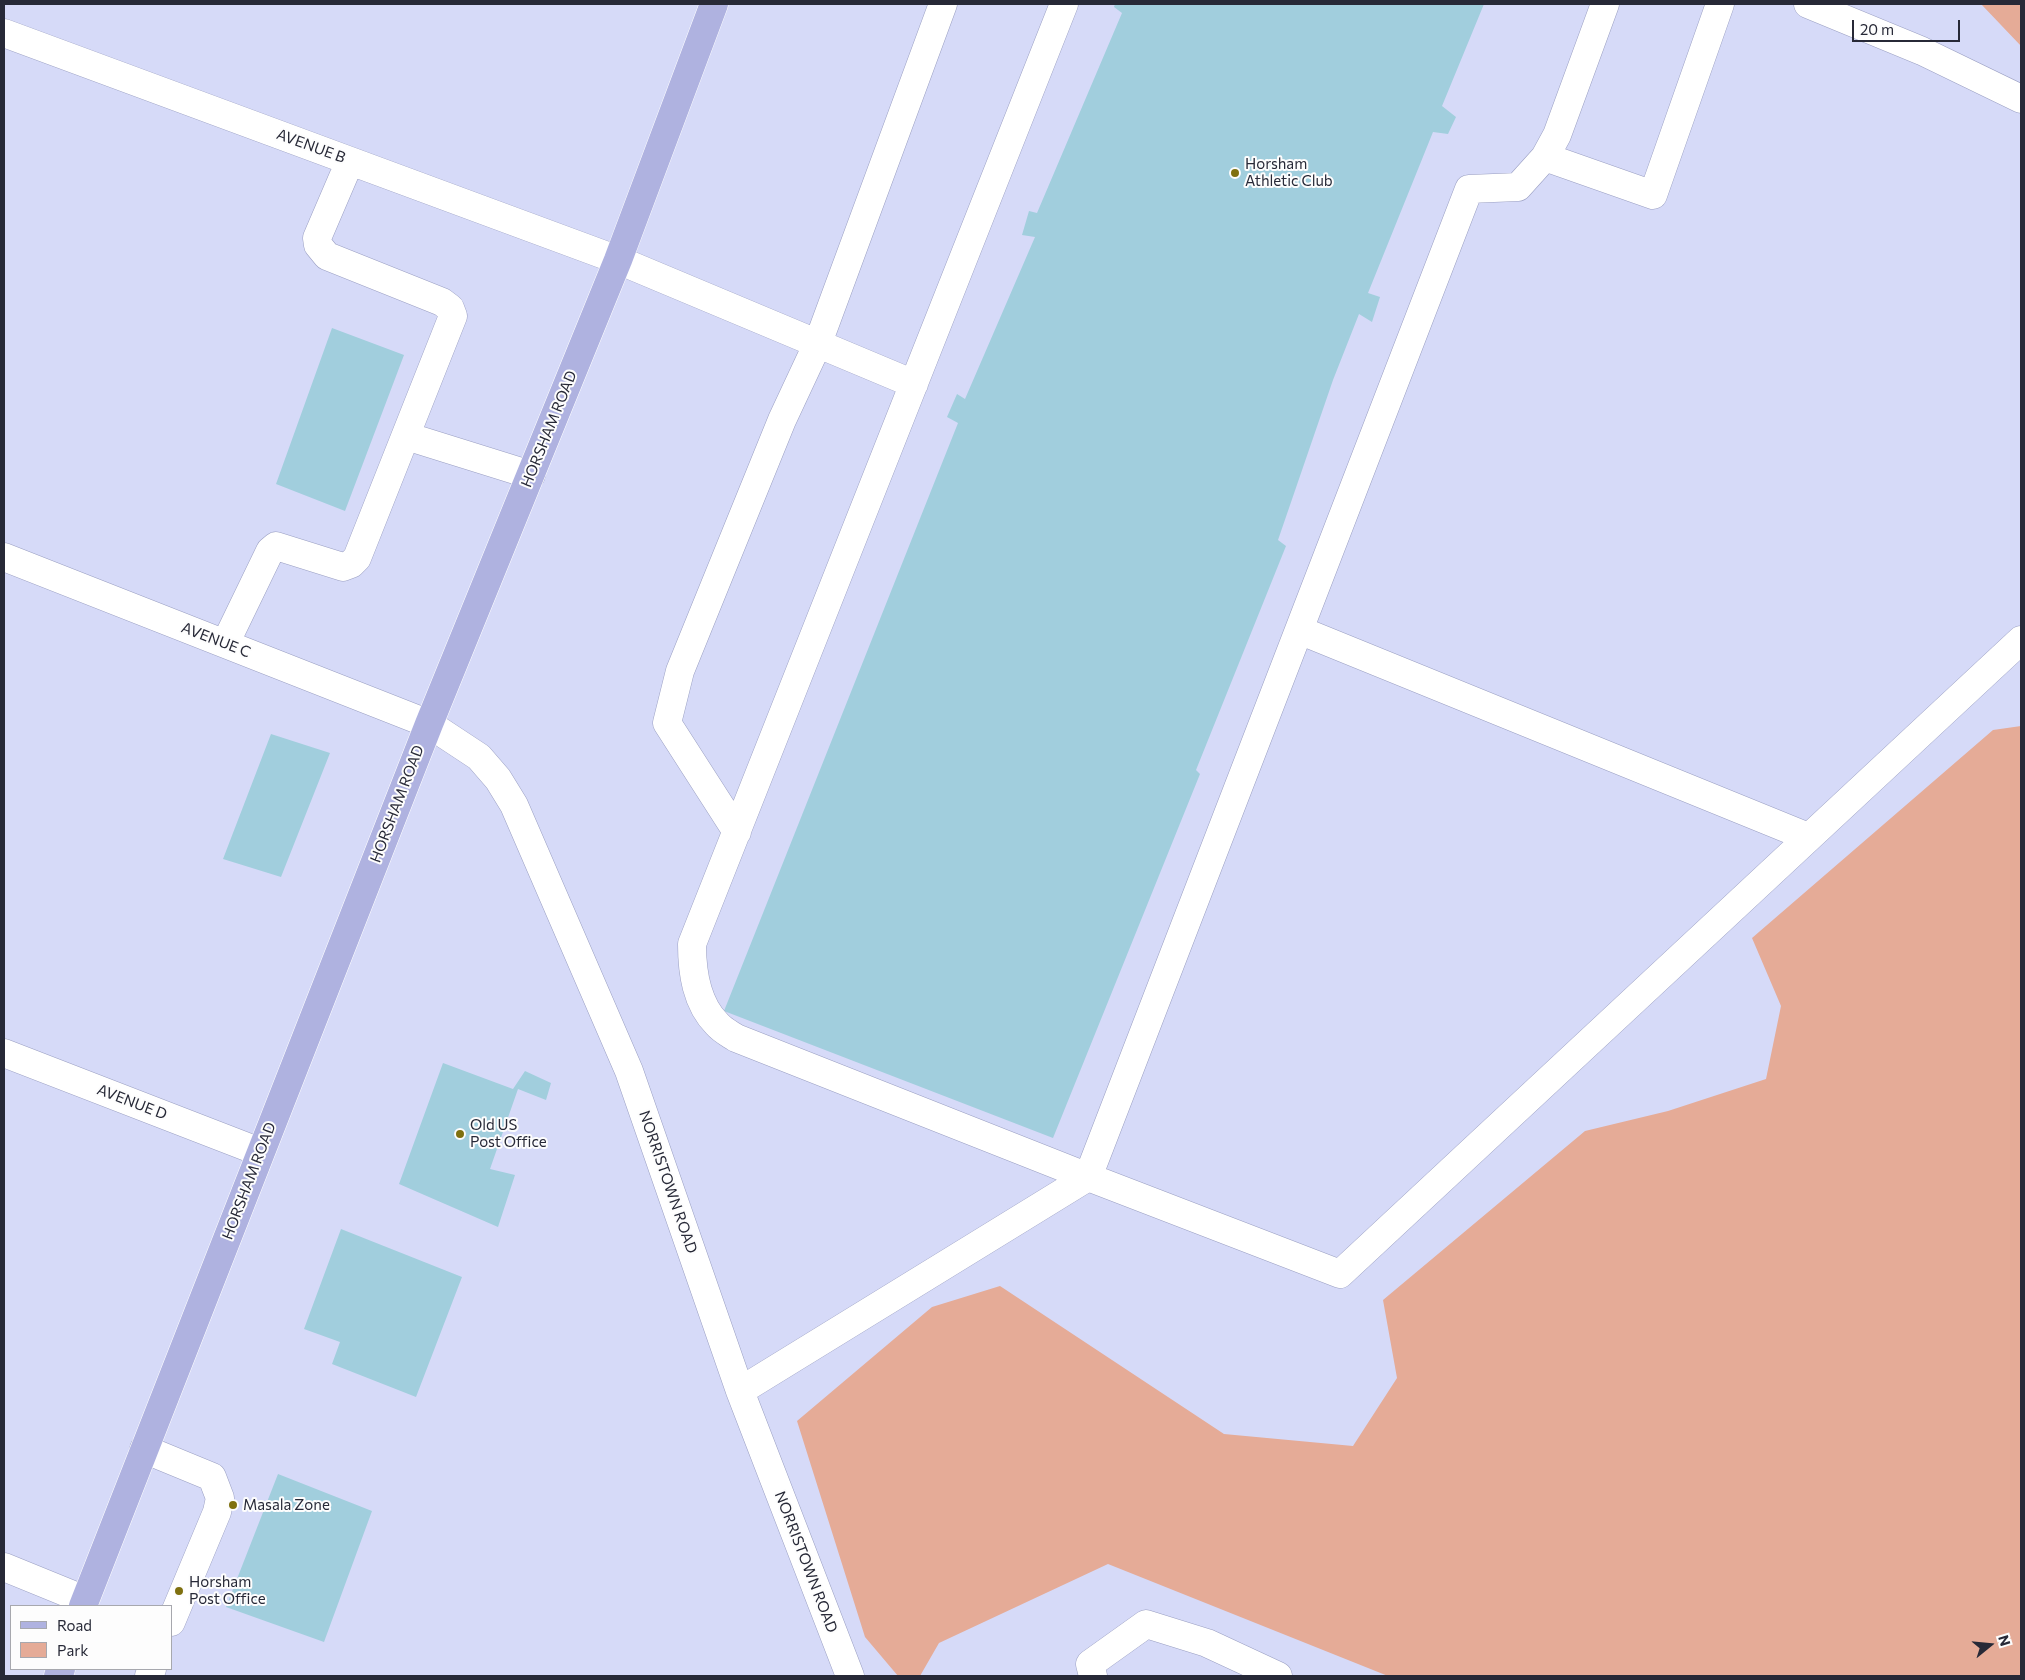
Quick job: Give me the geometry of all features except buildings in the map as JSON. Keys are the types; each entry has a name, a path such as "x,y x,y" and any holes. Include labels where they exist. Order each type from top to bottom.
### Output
{"main road":[{"name":"HORSHAM ROAD","path":"84,1603 428,724 618,260 714,4"}],"street":[{"path":"736,832 666,723 680,671 782,420 818,343 944,4"},
{"path":"1064,4 692,944 692,964 702,1004 717,1025 736,1038 1340,1274 2021,640"},
{"path":"740,1391 1088,1177 1469,189 1518,187 1545,157 1557,135 1605,4"},
{"path":"1545,157 1653,194 1720,4"},
{"path":"1808,4 1863,14 1922,51 2021,99"},
{"name":"AVENUE B","path":"4,33 618,260 914,384"},
{"path":"225,644 270,551 276,546 342,567 350,564 357,558 453,316 450,308 442,302 327,256 318,245 317,238 350,160"},
{"path":"406,436 531,475"},
{"name":"AVENUE C","path":"4,557 428,724"},
{"path":"1299,630 1808,837"},
{"name":"NORRISTOWN ROAD","path":"428,724 479,757 498,779 514,805 629,1071 740,1391 850,1676"},
{"name":"AVENUE D","path":"4,1053 260,1152"},
{"path":"144,1449 212,1477 220,1498 217,1512 172,1620"},
{"path":"4,1567 84,1603"},
{"path":"1093,1676 1090,1664 1146,1624 1207,1643 1278,1676"}],"green space":[{"path":"1981,4 2021,4 2021,46"},
{"path":"2021,726 2021,1676 1388,1676 1108,1564 939,1643 920,1676 898,1676 865,1637 797,1421 932,1307 1000,1286 1224,1434 1353,1446 1397,1378 1383,1300 1585,1131 1668,1111 1766,1079 1781,1006 1752,938 1993,730"}],"place":[{"name":"Horsham Athletic Club","path":"1235,173"},
{"name":"Old US Post Office","path":"460,1134"},
{"name":"Masala Zone","path":"233,1505"},
{"name":"Horsham Post Office","path":"179,1591"}]}
